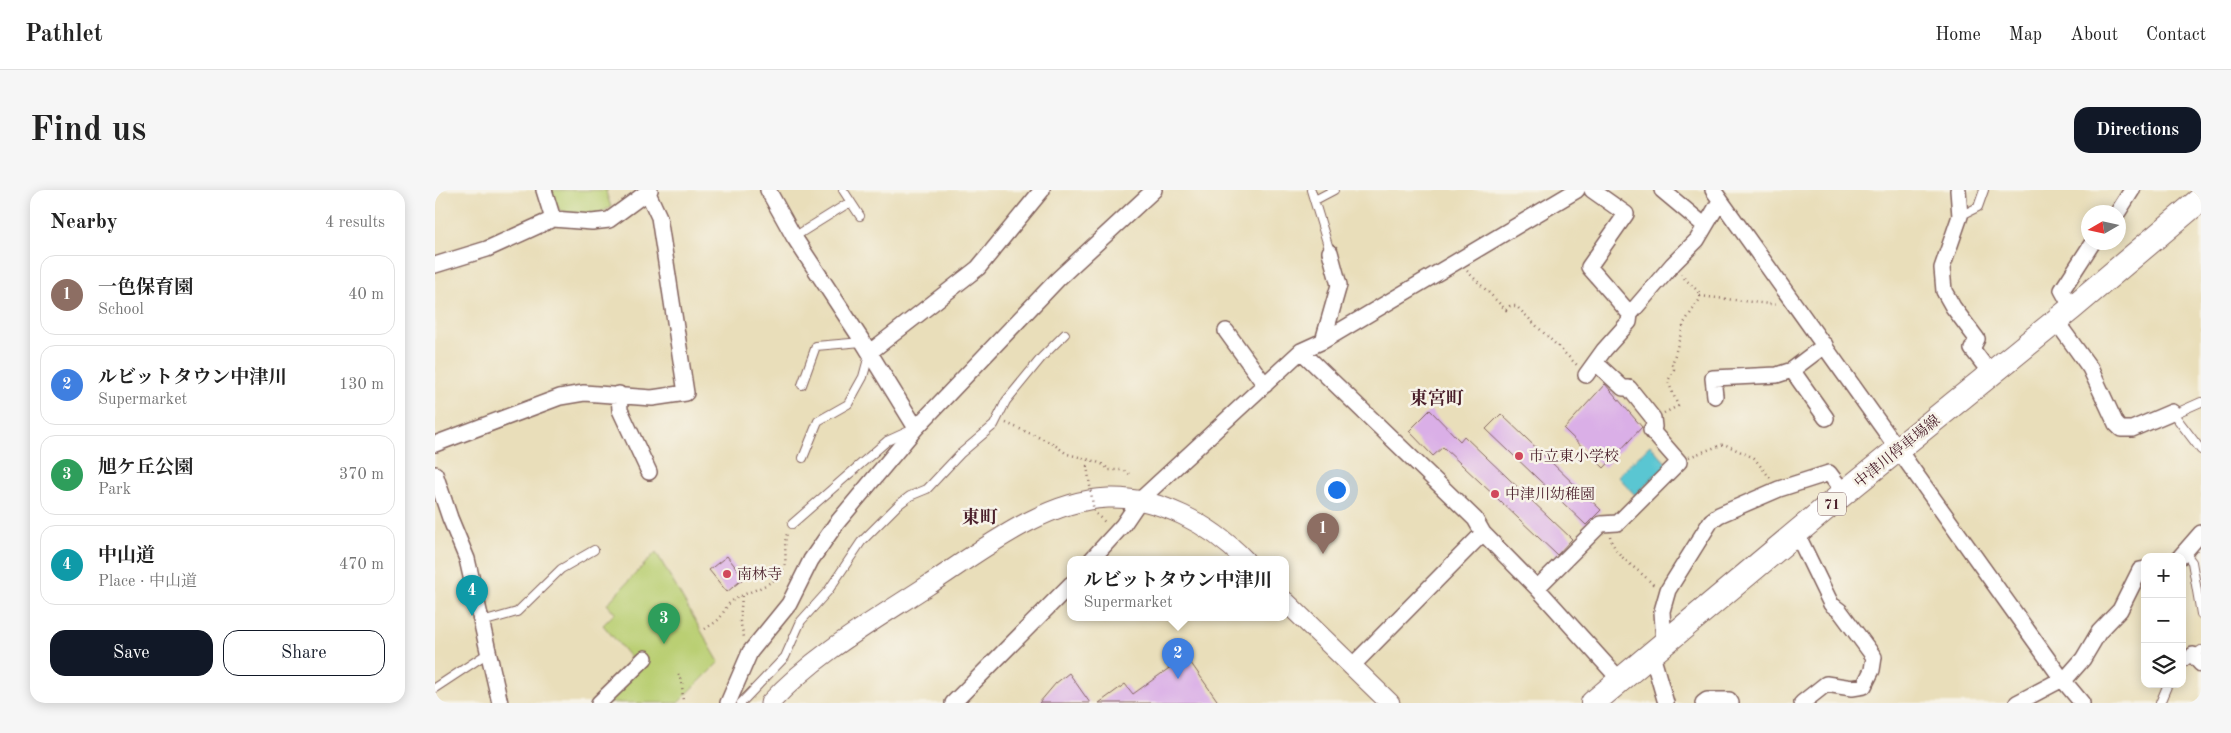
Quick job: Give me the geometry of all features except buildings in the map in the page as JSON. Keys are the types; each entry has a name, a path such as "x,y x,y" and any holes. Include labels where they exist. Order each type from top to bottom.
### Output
{"main road":[{"name":"中津川停車場線","path":"1593,703 2201,199"}],"street":[{"path":"544,190 553,219"},
{"path":"435,265 487,249 553,219 592,222 609,220 648,190 659,217 686,393 652,398 619,394 584,393 560,397 435,444"},
{"path":"768,190 794,237 867,347 916,428"},
{"path":"867,347 977,268 1042,190"},
{"path":"728,703 739,676 754,648 789,604 811,560 836,524 916,428 1058,279 1154,190"},
{"path":"1095,556 1123,525 1140,500 1301,351 1323,341 1577,190"},
{"path":"1592,190 1626,214 1589,267 1630,314"},
{"path":"1662,190 1705,226"},
{"path":"1958,190 1960,216 1942,268 1944,291 1953,307 1977,339 1973,349 1991,374"},
{"path":"2123,205 2133,190"},
{"path":"1537,588 1601,524 1618,523 1679,462 1651,430 1654,427 1653,418 1629,388 1623,388 1591,369 1604,350 1629,322 1630,314 1673,264 1697,240 1705,226 1716,195"},
{"path":"1716,195 2081,703"},
{"path":"2088,250 2062,290 2064,314 2116,424 2121,429 2132,430 2173,413"},
{"path":"1323,341 1339,285 1330,252"},
{"path":"1226,331 1265,385"},
{"path":"1715,396 1713,378 1777,375 1792,370 1825,345"},
{"path":"1301,351 1475,519 1483,533 1537,588 1621,680"},
{"path":"1792,370 1826,418"},
{"path":"619,394 620,410 649,472"},
{"path":"1666,703 1658,649 1662,611 1668,590 1711,521 1719,515 1779,489 1829,473 1844,493"},
{"path":"435,474 467,559 500,703"},
{"path":"770,703 789,682 812,662 1016,530 1055,510 1086,500 1108,498 1140,500 1174,511 1223,540 1241,556"},
{"path":"1351,667 1483,533"},
{"path":"2184,553 2201,533"},
{"path":"1797,534 1831,604 1840,611 1874,657 1872,670 1864,686 1852,688 1827,684 1802,703"},
{"path":"2019,702 2068,676 2083,659 2099,632 2120,610 2141,570"},
{"path":"953,703 1067,588"},
{"path":"1289,605 1390,703"},
{"path":"599,703 645,658"},
{"path":"1703,703 1707,700 1729,700 1731,703"}],"lane":[{"path":"843,190 859,216"},
{"path":"1311,190 1330,252"},
{"path":"1315,200 1334,190"},
{"path":"1960,216 1978,208 1983,190"},
{"path":"794,237 850,202"},
{"path":"741,703 785,658 801,621 829,591 861,542 898,505 910,496 927,489 960,454 998,420 1006,401 1042,357 1065,334"},
{"path":"802,385 816,346 867,347 863,377 848,404 818,421 803,458"},
{"path":"2201,402 2173,413 2201,450"},
{"path":"791,524 887,441 916,428"},
{"path":"482,622 517,612 561,569 594,550"},
{"path":"2186,558 2192,562 2201,614"},
{"path":"435,688 488,653"},
{"path":"2160,703 2166,688"}],"path":[{"path":"1457,261 1506,310 1510,306 1516,306 1591,369"},
{"path":"1653,418 1678,406 1668,381 1673,369 1672,364 1684,323 1700,296 1700,292 1685,280 1673,264"},
{"path":"1700,296 1798,307"},
{"path":"998,420 1053,443 1067,454 1104,465 1109,470 1123,470 1129,474"},
{"path":"1679,462 1693,454 1724,444 1754,458 1779,489"},
{"path":"1088,460 1087,466 1094,512 1111,528"},
{"path":"705,629 719,619 725,607 774,579 783,568 786,554 785,537 791,524"},
{"path":"1601,524 1609,534 1612,545 1618,554 1649,579 1665,600"},
{"path":"743,596 740,621 742,635 754,648"},
{"path":"678,674 682,683 683,703"}],"green space":[{"path":"549,190 608,190 606,192 611,207 599,213 587,215 561,211 553,201"},
{"path":"656,552 719,662 678,703 605,703 640,669 603,625 615,613 607,604"}],"water":[{"path":"1650,445 1668,465 1635,495 1618,476"}],"place":[{"name":"市立東小学校","path":"1519,456"},
{"name":"中津川幼稚園","path":"1495,494"},
{"name":"一色保育園","path":"1323,554"},
{"name":"南林寺","path":"727,574"},
{"name":"中山道","path":"472,616"},
{"name":"旭ケ丘公園","path":"664,644"},
{"name":"ルビットタウン中津川","path":"1178,679"}],"district":[{"name":"東宮町","path":"1437,398"},
{"name":"東町","path":"980,517"}]}
